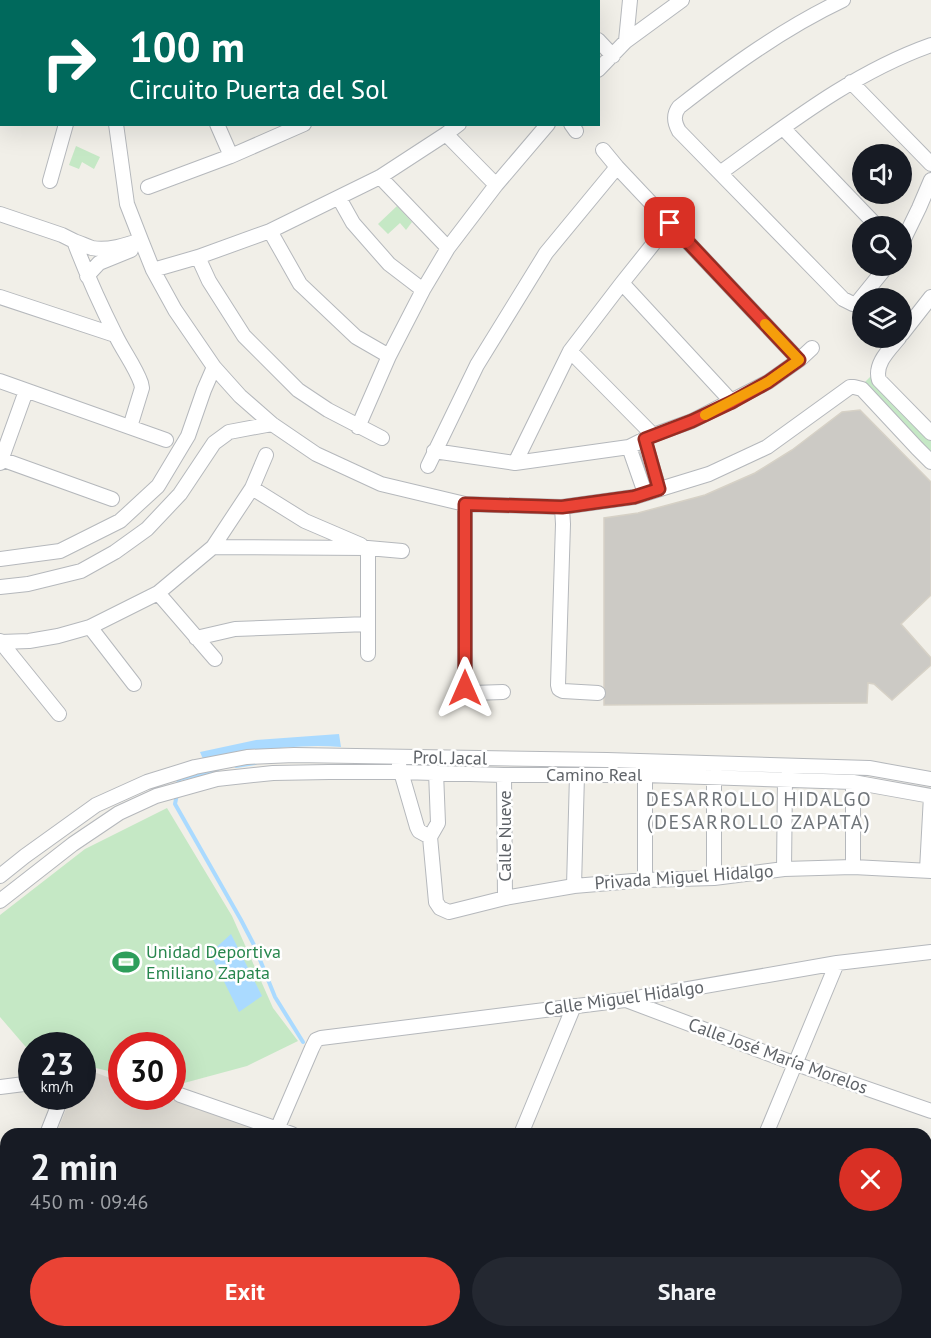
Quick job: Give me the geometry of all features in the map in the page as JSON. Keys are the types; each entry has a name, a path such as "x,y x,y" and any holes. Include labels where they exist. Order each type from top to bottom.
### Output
{"street":[{"path":"626,41 630,0"},
{"path":"600,68 626,41 682,0"},
{"path":"843,0 781,34 724,72 679,107 674,117 679,131 843,299 853,304 857,303 879,276"},
{"path":"600,42 613,56"},
{"path":"720,173 851,82 931,45"},
{"path":"851,82 931,164"},
{"path":"50,181 65,126"},
{"path":"116,126 127,204 142,243 157,268 175,310 214,368 240,396 272,424 316,454 381,484 465,504 562,507 634,497 650,485 709,474 767,447 850,387 859,388 865,392 931,462"},
{"path":"219,126 231,156"},
{"path":"148,187 231,156 299,126"},
{"path":"157,268 198,257 270,231 380,177 456,126"},
{"path":"358,427 389,356 423,290 448,248 496,185 546,126"},
{"path":"783,128 867,216"},
{"path":"446,134 496,185"},
{"path":"603,150 799,360"},
{"path":"428,466 477,365 546,253 617,167"},
{"path":"380,177 448,248"},
{"path":"912,222 931,180"},
{"path":"339,198 353,223 389,264 423,290"},
{"path":"0,214 92,248 124,249"},
{"path":"515,463 570,351 670,223"},
{"path":"270,231 300,284 356,337 389,356"},
{"path":"74,241 87,276 141,383 142,388 130,427"},
{"path":"87,276 99,263 124,249 142,243"},
{"path":"198,257 209,281 244,336 298,390 328,410 382,438"},
{"path":"622,283 732,402"},
{"path":"0,297 115,334"},
{"path":"912,321 931,297"},
{"path":"434,451 515,463 629,447 732,402 768,382 812,348"},
{"path":"891,348 878,369 879,380 931,434 916,448"},
{"path":"570,351 649,437 650,485"},
{"path":"0,559 60,551 120,521 158,486 188,436 214,368"},
{"path":"0,381 166,440"},
{"path":"26,391 1,461 112,499"},
{"path":"0,587 28,584 81,571 115,552 147,530 180,494 214,443 229,432 272,424"},
{"path":"629,447 650,485"},
{"path":"0,642 29,642 90,627 158,593 213,547 252,488 266,455"},
{"path":"252,488 305,521 368,548"},
{"path":"465,504 465,688 473,693 503,692"},
{"path":"562,507 558,686 563,691 598,693"},
{"path":"213,547 368,548 402,551"},
{"path":"368,548 368,654"},
{"path":"158,593 215,659"},
{"path":"196,638 235,629 368,624"},
{"path":"90,627 134,684"},
{"path":"0,642 59,714"},
{"path":"398,756 400,772 417,827 419,831 430,837 438,823 436,772"},
{"name":"Prol. Jacal","path":"0,876 96,805 147,782 195,767 247,757 398,756 869,768 931,779"},
{"name":"Prol. Jacal","path":"0,901 73,844 119,813 156,796 217,779 273,773 400,772"},
{"name":"Camino Real","path":"400,772 645,775 853,782 931,796"},
{"name":"Calle Nueve","path":"504,775 505,898"},
{"path":"574,886 577,775"},
{"path":"645,775 645,880"},
{"path":"714,777 714,878"},
{"path":"784,869 785,779"},
{"path":"853,782 853,867"},
{"path":"929,870 931,796"},
{"name":"Privada Miguel Hidalgo","path":"430,837 436,902 440,908 449,912 505,898 574,886 645,880 714,878 784,869 853,867 929,870"},
{"name":"Calle Miguel Hidalgo","path":"277,1128 316,1040 328,1036 625,1000 837,963 931,952"},
{"path":"769,1128 837,963"},
{"name":"Calle José María Morelos","path":"625,1000 796,1064 931,1111"},
{"path":"523,1128 574,1006"},
{"path":"0,1087 18,1085"},
{"path":"186,1097 268,1128"},
{"path":"49,1128 57,1110"}],"shaded area":[{"path":"96,1073 108,1077 108,1110 186,1110 186,1105 253,1128 58,1128 66,1110 96,1110"}],"green space":[{"path":"76,146 100,157 94,169 82,162 79,169 69,165"},
{"path":"397,206 412,222 406,230 400,223 388,234 378,224"},
{"path":"878,369 931,433 931,462 859,388"},
{"name":"Unidad Deportiva Emiliano Zapata","path":"167,808 232,916 273,1008 298,1041 247,1066 186,1082 186,1032 108,1032 108,1071 96,1068 96,1032 18,1032 18,1038 0,1017 0,915 85,849"}],"water":[{"path":"339,734 341,747 289,747 203,759 200,752 256,740"},
{"path":"231,934 262,996 239,1012 210,953"}],"building":[{"path":"860,410 931,482 931,595 901,624 931,658 931,665 892,700 874,684 868,683 867,703 604,705 604,518 638,513 705,495 755,473 792,450 842,412"}],"waterway":[{"path":"236,766 255,763"},
{"path":"178,786 179,779 217,770"},
{"path":"177,794 175,804 254,945 275,997 303,1042"}],"slow traffic":[{"path":"705,415 768,382 799,360 765,324"}],"place":[{"name":"Unidad Deportiva Emiliano Zapata","path":"126,962"}],"district":[{"name":"DESARROLLO HIDALGO (DESARROLLO ZAPATA)","path":"759,810"}],"route":[{"path":"465,688 465,504 562,507 634,497 659,489 654,478 645,439 692,421 732,402 768,382 799,360 670,223"}]}
